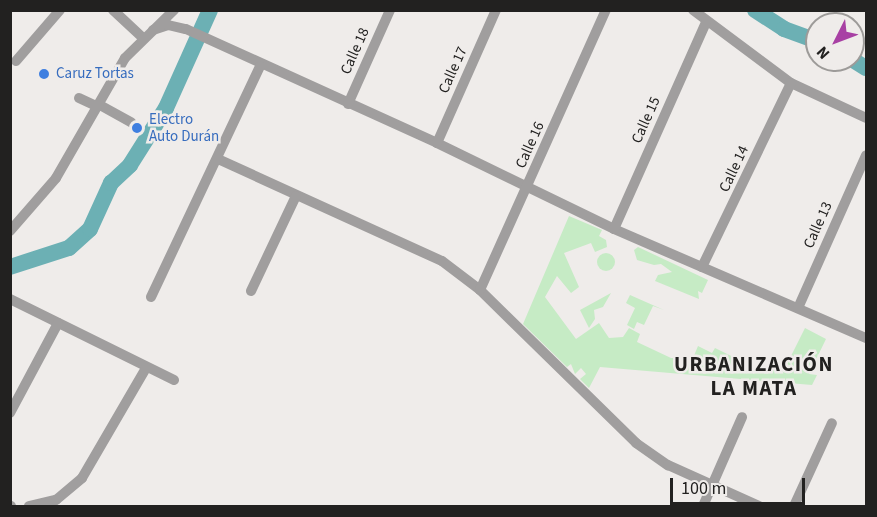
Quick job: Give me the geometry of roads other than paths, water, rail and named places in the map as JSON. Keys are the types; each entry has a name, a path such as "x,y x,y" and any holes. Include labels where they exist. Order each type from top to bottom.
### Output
{"street":[{"path":"16,61 60,10"},
{"path":"113,10 144,39"},
{"path":"10,231 56,178 125,58 174,10"},
{"name":"Calle 18","path":"348,104 390,10"},
{"name":"Calle 17","path":"437,142 496,10"},
{"name":"Calle 16","path":"480,290 606,10"},
{"path":"693,10 706,22 791,83 867,118"},
{"name":"Calle 15","path":"614,229 706,22"},
{"path":"153,30 168,25 186,29 260,66 437,142 614,229 867,338"},
{"path":"151,297 260,66"},
{"name":"Calle 14","path":"702,267 791,83"},
{"path":"79,98 131,122"},
{"name":"Calle 13","path":"798,308 867,155"},
{"path":"218,159 442,261 480,290 636,442 668,465 759,507"},
{"path":"251,291 296,196"},
{"path":"10,299 174,380"},
{"path":"10,413 58,323"},
{"path":"29,507 56,500 82,478 146,368"},
{"path":"703,507 742,417"},
{"path":"794,507 832,423"}],"waterway":[{"path":"10,267 69,248 90,229 111,183 130,165 166,108 210,10"},
{"path":"755,10 784,29 805,37"}],"place":[{"name":"Caruz Tortas","path":"44,74"},
{"name":"Electro Auto Durán","path":"137,128"}],"district":[{"name":"URBANIZACIÓN LA MATA","path":"754,376"}]}
